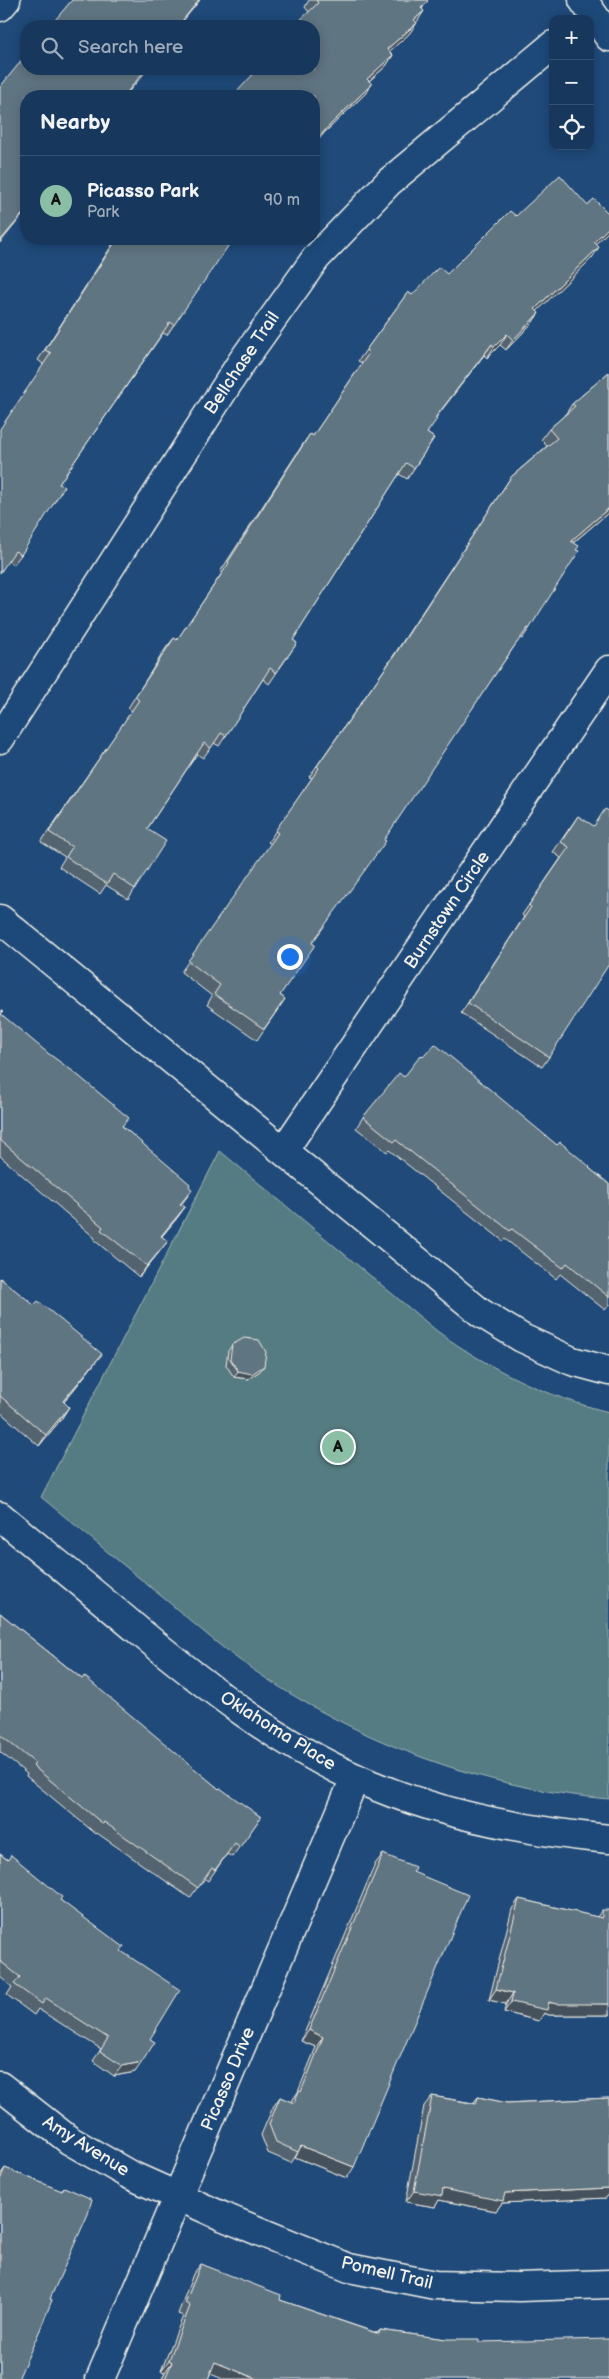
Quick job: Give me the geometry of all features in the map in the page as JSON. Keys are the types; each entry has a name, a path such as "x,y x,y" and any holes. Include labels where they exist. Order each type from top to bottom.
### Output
{"street":[{"path":"0,7 6,0"},
{"path":"592,8 609,37"},
{"name":"Bellchase Trail","path":"0,739 241,363 316,258 389,182 549,48"},
{"name":"Burnstown Circle","path":"284,1150 609,670"},
{"path":"0,919 481,1313 522,1338 572,1361 609,1371"},
{"name":"Oklahoma Place","path":"0,1516 228,1702 293,1744 354,1778 398,1795 477,1818 548,1834 609,1839"},
{"name":"Picasso Drive","path":"100,2379 354,1778"},
{"name":"Amy Avenue","path":"0,2086 69,2140 128,2174 178,2196"},
{"name":"Pomell Trail","path":"178,2196 349,2268 425,2283 519,2287 609,2284"}],"green space":[{"path":"220,1151 437,1331 457,1345 477,1358 541,1390 609,1412 609,1799 513,1784 467,1772 422,1757 335,1719 293,1695 231,1654 41,1497"}],"building":[{"path":"72,0 199,0 183,20 55,20"},
{"path":"316,0 428,1 421,8 424,11 414,20 417,23 387,49 393,55 367,79 372,84 320,136 320,90 239,90 252,75 320,75 320,20 300,20 318,3"},
{"path":"20,62 20,75 141,75 129,90 20,90 20,217 0,241 0,87"},
{"path":"560,175 587,205 594,199 609,214 609,227 594,242 599,247 535,309 539,313 513,340 507,334 494,347 492,344 435,418 437,419 427,433 434,438 414,468 406,463 293,640 297,643 276,673 270,668 226,736 221,733 211,748 204,743 147,829 166,841 135,889 113,874 107,884 66,857 72,847 49,832 139,700 135,697 174,638 177,640 229,563 310,434 313,436 369,353 366,350 408,292 412,295 439,267 447,274 510,211 516,216"},
{"path":"113,245 229,245 174,325 170,322 59,484 64,487 21,555 15,551 0,573 0,429 51,353 45,350"},
{"path":"609,372 609,508 571,541 579,546 576,550 579,551 529,629 513,648 384,840 386,841 312,943 315,945 280,995 285,999 264,1029 214,994 220,985 188,961 278,833 275,831 319,768 317,766 394,656 511,477 557,438 549,429 575,406 572,404"},
{"path":"605,809 609,811 609,964 549,1057 468,1003 531,907 529,905 569,847 561,842 578,816 594,826"},
{"path":"0,1010 3,1012 1,1014 129,1118 122,1126 190,1184 189,1186 192,1190 180,1204 185,1207 161,1236 168,1241 147,1266 101,1230 103,1227 0,1140"},
{"path":"435,1044 557,1145 560,1142 609,1184 609,1297 567,1263 563,1268 512,1229 510,1231 396,1140 394,1142 363,1117 399,1073 404,1077 421,1055 423,1057"},
{"path":"0,1278 34,1305 38,1301 102,1354 63,1401 69,1407 46,1435 0,1396"},
{"path":"244,1338 259,1340 266,1352 264,1366 252,1374 238,1371 230,1359 232,1345"},
{"path":"0,1613 82,1679 84,1676 219,1789 261,1817 240,1847 235,1843 215,1870 212,1868 198,1888 104,1822 103,1824 33,1766 35,1763 0,1735"},
{"path":"0,1854 8,1860 11,1855 62,1897 60,1900 124,1947 121,1951 180,1990 150,2039 155,2042 142,2062 122,2066 100,2051 108,2038 46,1998 42,2004 14,1984 20,1977 0,1961"},
{"path":"383,1854 415,1867 413,1872 468,1895 354,2167 301,2146 298,2152 276,2142 269,2124 280,2097 294,2103 299,2091 301,2092 323,2037 309,2030"},
{"path":"519,1899 602,1918 602,1910 609,1910 609,2004 556,2004 549,2002 547,2010 511,2002 513,1993 496,1989"},
{"path":"432,2096 476,2104 478,2097 507,2103 609,2098 609,2188 505,2193 503,2201 443,2189 442,2196 414,2191"},
{"path":"5,2168 62,2191 64,2187 92,2199 88,2214 50,2299 52,2300 40,2330 18,2379 0,2379 0,2180"},
{"path":"201,2264 281,2295 280,2300 379,2334 380,2330 446,2339 479,2339 479,2342 609,2339 609,2379 257,2379 215,2362 208,2379 165,2379 172,2362 169,2360 190,2306 185,2303"}],"place":[{"name":"Picasso Park","path":"338,1447"}]}
